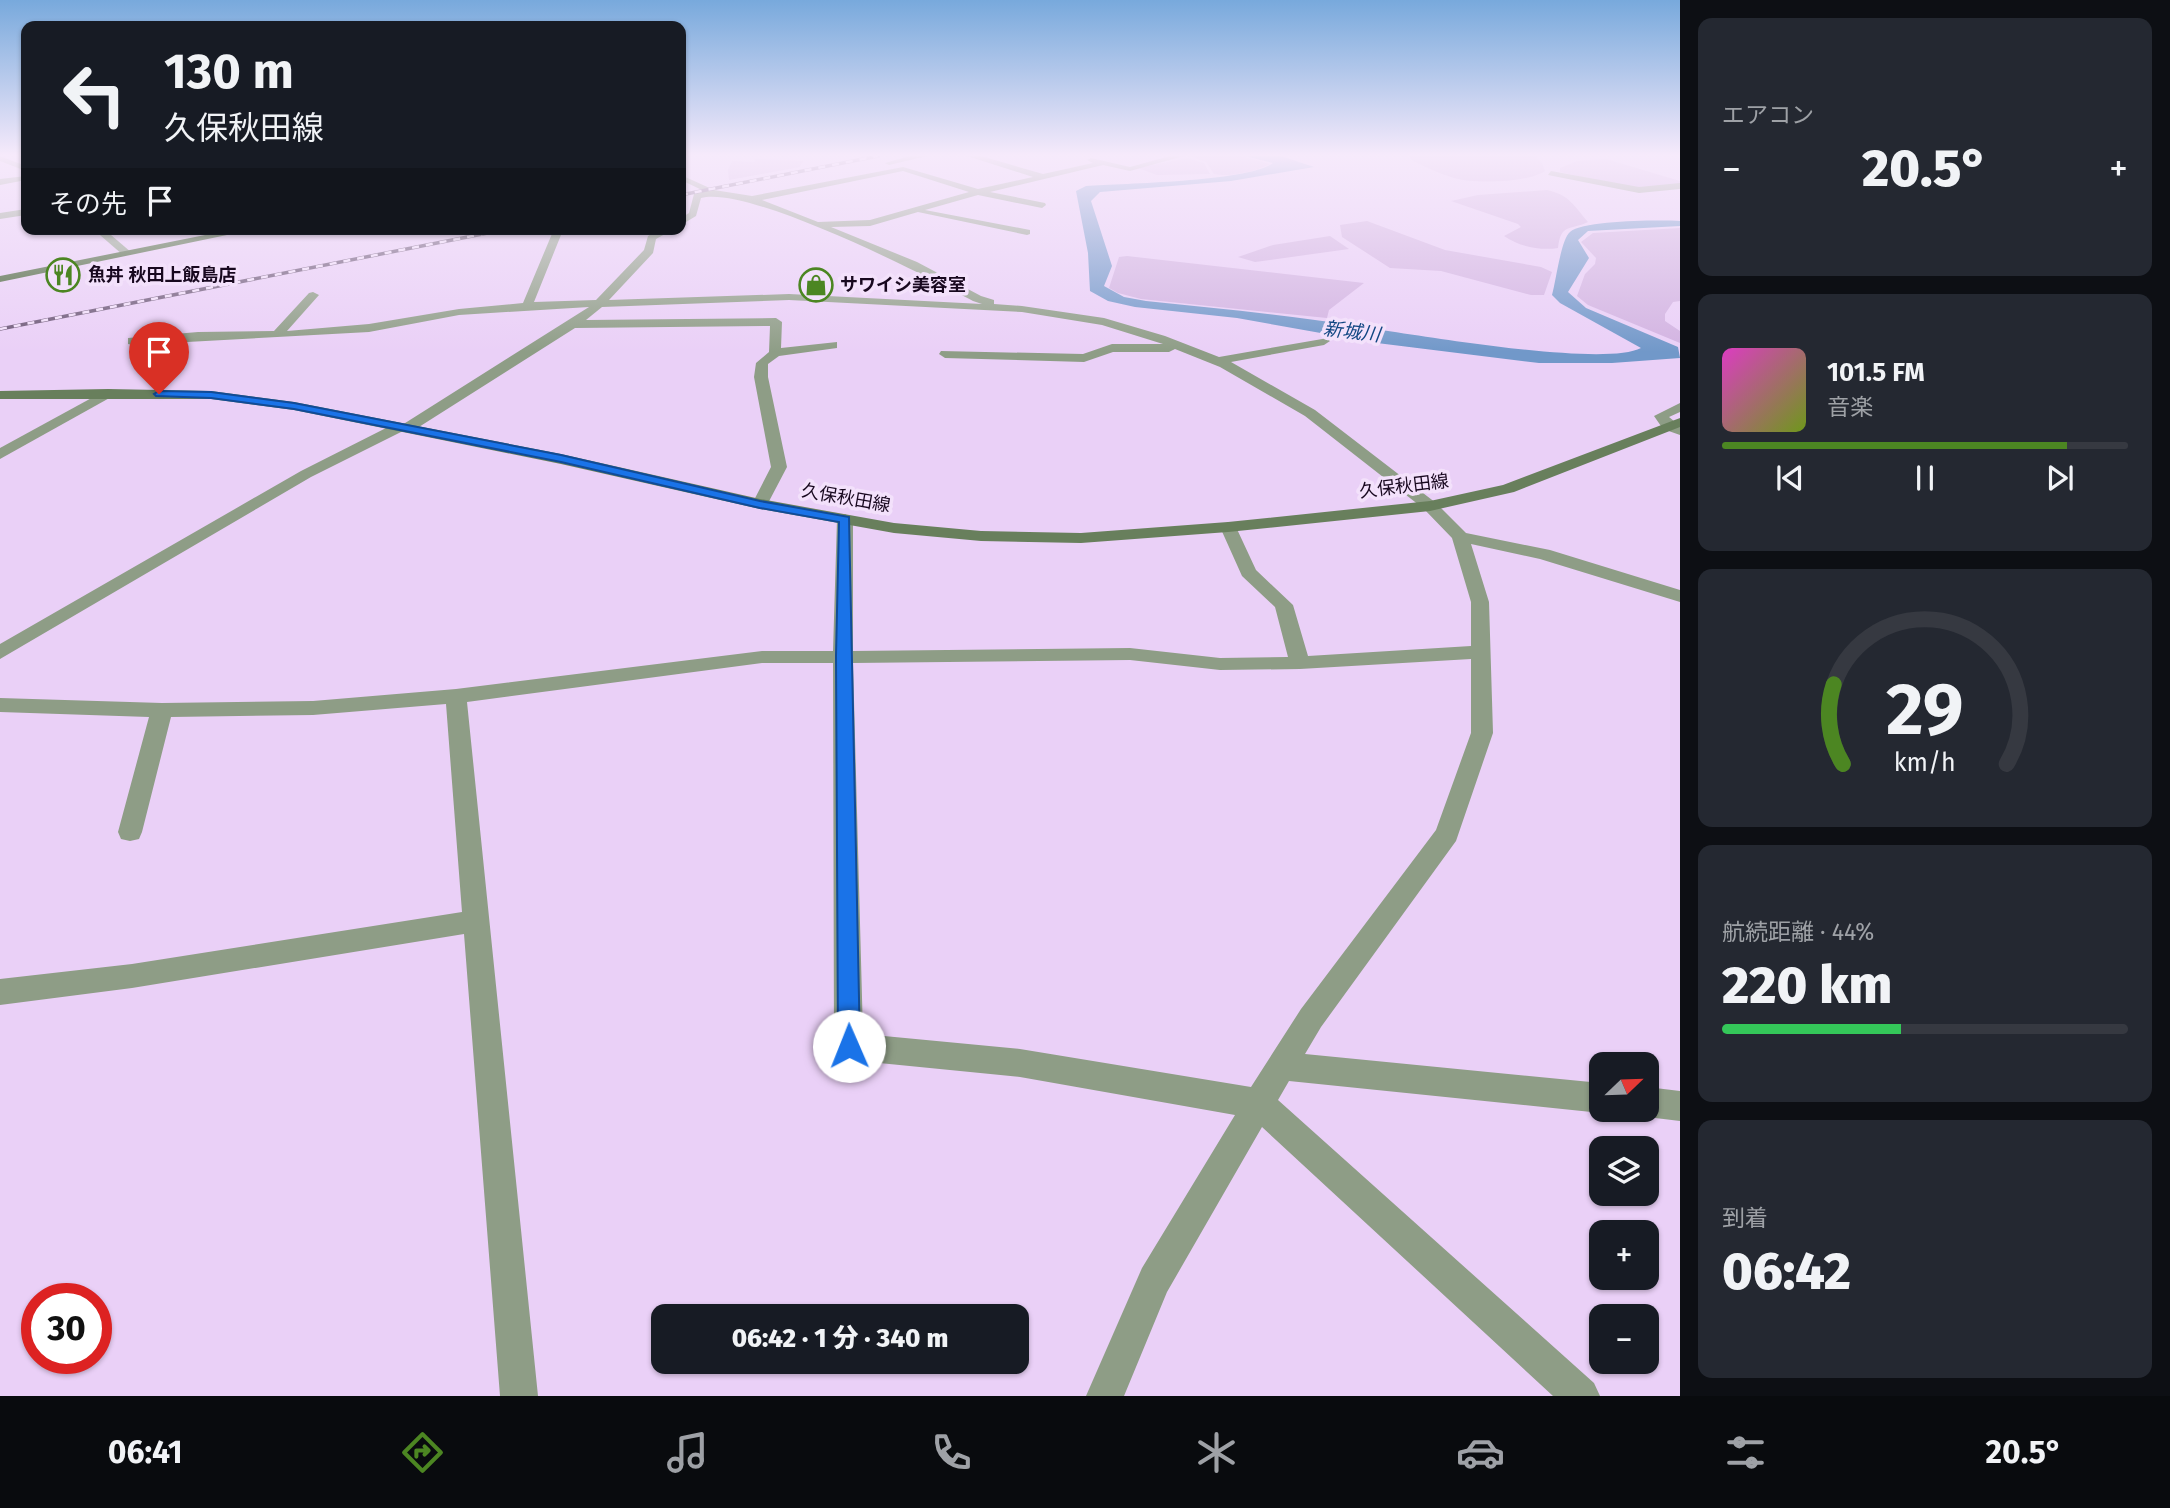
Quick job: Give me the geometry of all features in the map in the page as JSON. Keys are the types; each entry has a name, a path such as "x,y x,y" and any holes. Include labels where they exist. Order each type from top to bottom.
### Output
{"highway":[{"path":"0,279 220,235"}],"main road":[{"name":"久保秋田線","path":"0,395 211,395 294,406 561,459 760,505 894,528 981,536 1081,538 1228,527 1430,506 1508,489 1676,426"}],"street":[{"path":"807,221 913,264 977,299 1104,322 1218,361 1310,413 1430,506 1460,537 1480,602 1482,733 1447,834 1311,1018 1281,1066 1154,1280 1105,1396"},
{"path":"816,225 877,221"},
{"path":"968,221 1027,232"},
{"path":"105,235 127,253"},
{"path":"527,306 556,235"},
{"path":"0,653 306,474 402,429 573,324 597,305 649,251 651,238 657,235"},
{"path":"277,335 313,295"},
{"path":"132,341 369,328 459,312 527,306 789,297 1023,309"},
{"path":"573,324 776,322 775,353"},
{"path":"1218,361 1324,341"},
{"path":"760,505 779,467 761,377 762,363 775,353 833,345"},
{"path":"945,354 1084,358 1112,348 1185,349"},
{"path":"0,454 108,393"},
{"path":"1676,426 1661,416 1680,407"},
{"path":"845,519 843,656 849,1046 1020,1063 1260,1104 1581,1396"},
{"path":"1228,527 1248,572 1284,605 1300,663"},
{"path":"1460,537 1544,554 1680,596"},
{"path":"0,705 162,710 313,708 456,696 762,657 1034,657 1130,654 1220,664 1300,663 1481,652"},
{"path":"456,696 519,1396"},
{"path":"130,832 162,710"},
{"path":"0,992 132,976 475,920"},
{"path":"1281,1066 1589,1097"},
{"path":"1659,1103 1680,1106"}],"shaded area":[{"path":"1367,221 1445,250 1541,267 1552,272 1544,295 1531,295 1441,271 1390,268 1342,237 1340,225"},
{"path":"1510,221 1588,222 1564,231 1558,248 1551,249 1522,245 1504,236 1521,227"},
{"path":"1680,228 1680,301 1673,302 1665,314 1665,321 1680,331 1680,343 1588,305 1577,296 1585,274 1595,264 1596,258 1581,242 1593,233"},
{"path":"1330,236 1349,249 1255,262 1238,257 1273,245"},
{"path":"1119,257 1364,283 1329,310 1327,318 1141,299 1109,288"}],"water":[{"name":"新城川","path":"1082,221 1098,221 1112,266 1104,286 1124,297 1294,317 1535,351 1617,353 1641,348 1560,303 1552,295 1561,251 1567,236 1578,228 1605,223 1680,221 1680,226 1588,231 1578,240 1589,258 1568,292 1586,308 1678,347 1680,358 1612,363 1539,363 1377,343 1237,318 1135,307 1108,301 1090,291 1088,253"}],"railway":[{"path":"0,329 478,235"}],"place":[{"name":"魚丼 秋田上飯島店","path":"63,275"},
{"name":"サワイシ美容室","path":"816,285"}],"route":[{"path":"159,394 211,395 294,406 561,459 760,505 845,519 843,656 849,1046"}]}
